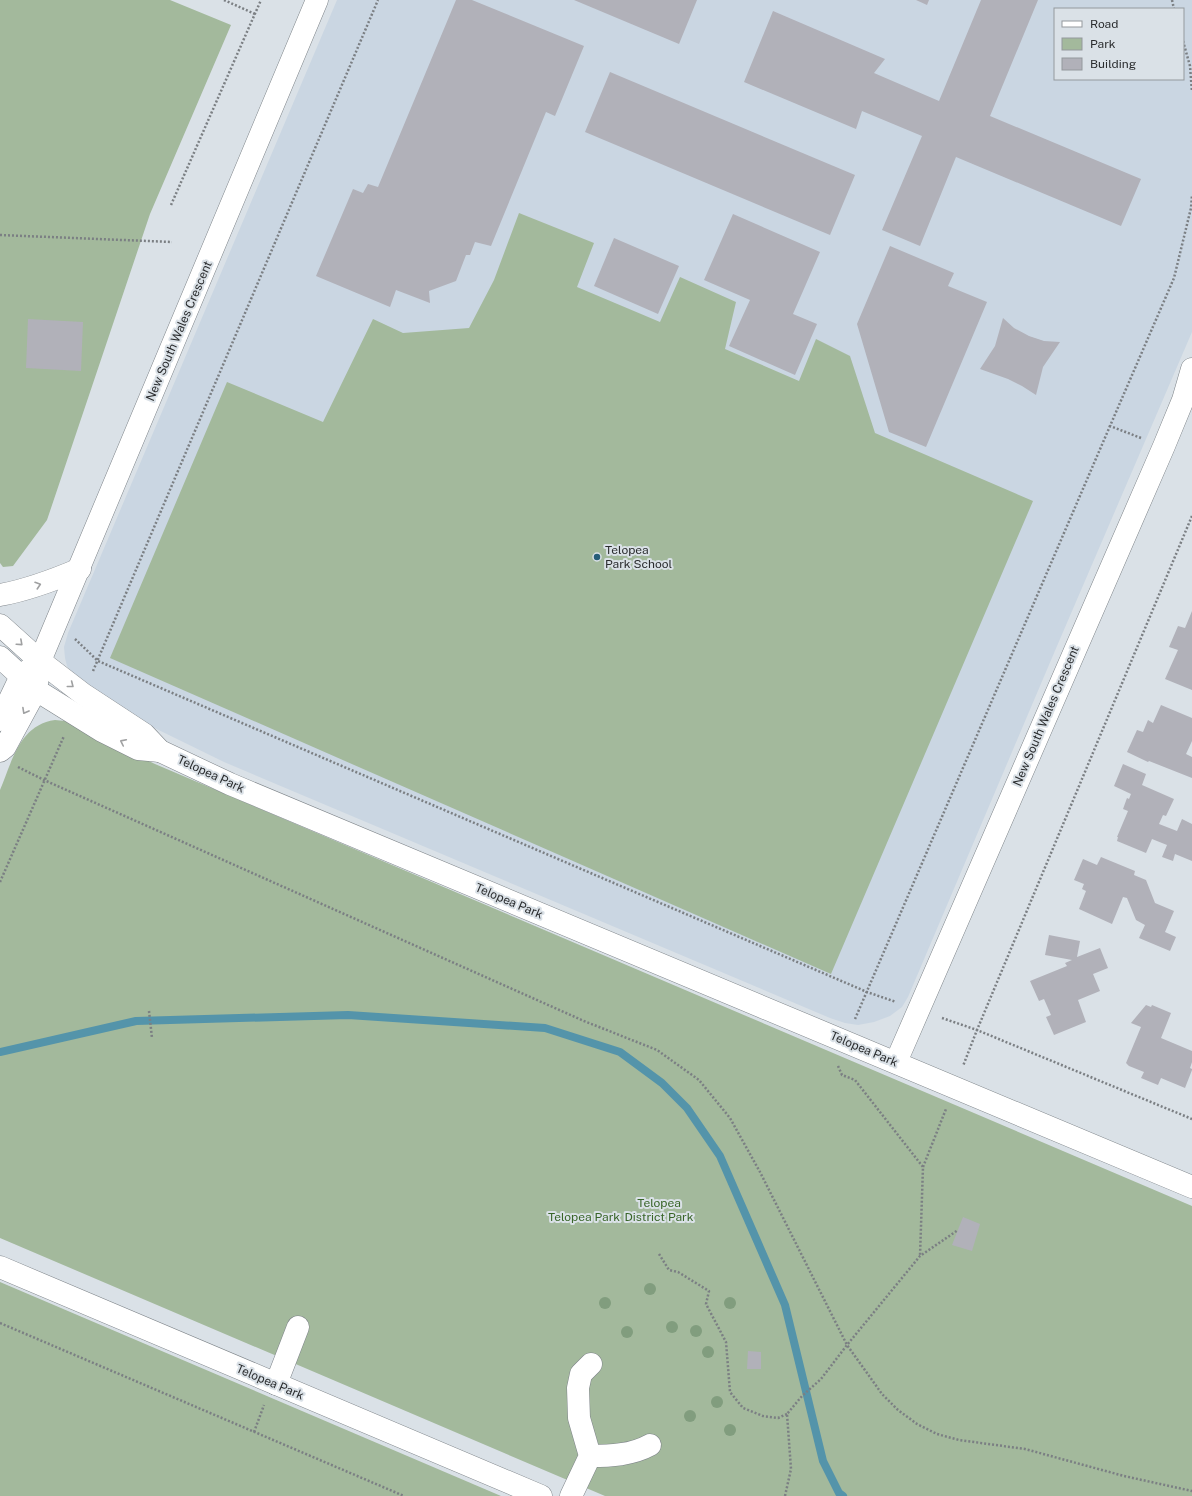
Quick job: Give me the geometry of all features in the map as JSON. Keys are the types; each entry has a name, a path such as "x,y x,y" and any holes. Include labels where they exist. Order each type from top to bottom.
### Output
{"street":[{"name":"New South Wales Crescent","path":"6,757 5,746 29,683 80,568 317,0"},
{"name":"New South Wales Crescent","path":"896,1062 1164,446 1188,402 1192,369"},
{"path":"0,595 19,592 55,580 80,568"},
{"name":"Telopea Park","path":"0,625 40,661 83,694 144,734 160,750 230,784 1192,1187"},
{"name":"Telopea Park","path":"0,657 29,683 102,732 138,749 160,750"},
{"name":"New South Wales Crescent","path":"0,720 29,683"},
{"name":"Telopea Park","path":"0,1267 540,1496"},
{"path":"276,1384 298,1327"},
{"path":"572,1496 590,1456 579,1418 578,1388 581,1374 591,1364"},
{"path":"590,1456 607,1456 630,1452 650,1445"}],"path":[{"path":"224,0 255,14"},
{"path":"171,205 260,0"},
{"path":"378,0 98,661 867,992 977,1030 1192,1119"},
{"path":"1184,45 1190,66 1192,92"},
{"path":"920,1256 923,1167 855,1080 842,1075 837,1064 845,1041 1174,278 1192,208 1192,195"},
{"path":"0,235 172,242"},
{"path":"1110,426 1164,446"},
{"path":"977,1030 1192,516"},
{"path":"6,757 44,780 576,1017 658,1050 699,1080 730,1118 760,1172 846,1345 882,1394 898,1410 917,1424 937,1434 959,1440 1025,1449 1124,1476 1192,1491"},
{"path":"0,882 44,780"},
{"path":"149,1011 152,1038"},
{"path":"659,1254 669,1270 678,1272 709,1291 706,1304 726,1342 730,1392 743,1408 763,1416 778,1418 787,1414 802,1396 821,1379 846,1345 920,1256 958,1230"},
{"path":"0,1323 404,1496"},
{"path":"254,1432 264,1404"},
{"path":"785,1496 791,1469 787,1414"}],"shaded area":[{"name":"Telopea Park School","path":"337,0 1192,0 1192,332 908,997 902,1007 890,1016 874,1022 858,1025 845,1023 830,1018 224,762 130,716 71,671 67,666 64,647 68,633"}],"green space":[{"path":"0,0 170,0 231,25 150,214 47,520 13,566 3,567 0,563"},
{"path":"519,213 594,243 577,287 660,322 680,277 736,302 725,349 799,381 816,339 850,356 875,433 1033,501 831,974 110,658 227,382 323,422 373,319 403,333 469,328 494,280"},
{"name":"Telopea Park","path":"55,720 65,721 155,764 1192,1206 1192,1496 605,1496 0,1238 0,790 18,746 25,737 33,729 43,723"},
{"path":"0,1282 501,1496 0,1496"}],"building":[{"path":"456,0 472,0 584,46 555,116 546,112 491,246 475,242 470,255 466,255 456,281 429,291 430,303 396,290 390,307 316,276 353,189 363,193 368,184 378,187"},
{"path":"574,0 697,0 679,44"},
{"path":"916,0 929,0 927,5"},
{"path":"981,0 1038,0 990,116 1141,179 1121,226 956,157 920,246 882,230 922,136 862,111 856,129 744,82 773,11 885,59 874,73 939,101"},
{"path":"610,72 855,175 830,235 585,132"},
{"path":"733,214 820,252 793,314 817,324 795,375 729,346 750,300 704,280"},
{"path":"614,238 679,266 658,314 594,286"},
{"path":"890,246 954,273 948,286 987,302 926,447 889,432 857,324"},
{"path":"1003,318 1014,328 1029,336 1044,341 1060,342 1043,367 1036,395 1008,379 980,369 995,346"},
{"path":"28,319 83,322 81,371 26,368"},
{"path":"1192,611 1192,690 1165,679 1178,650 1169,647 1178,626 1185,628"},
{"path":"1161,705 1192,718 1192,741 1186,754 1192,757 1192,778 1149,761 1148,762 1127,752 1137,730 1143,732 1148,720 1153,723"},
{"path":"1123,764 1146,774 1142,785 1174,799 1166,816 1163,815 1159,824 1177,831 1182,819 1192,824 1192,861 1175,854 1173,861 1162,857 1167,845 1152,839 1146,853 1117,841 1117,837 1128,811 1123,809 1127,798 1129,799 1131,794 1114,786"},
{"path":"1101,857 1135,871 1134,875 1146,880 1155,903 1174,911 1165,932 1176,937 1170,951 1139,938 1145,925 1136,920 1127,898 1123,897 1112,924 1079,909 1086,891 1082,889 1084,884 1074,880 1083,859 1097,865"},
{"path":"1049,935 1080,941 1077,957 1100,948 1108,968 1093,974 1100,991 1078,1000 1086,1022 1054,1035 1046,1017 1051,1015 1044,999 1039,1001 1030,981 1067,966 1065,963 1072,960 1045,955"},
{"path":"1146,1005 1151,1007 1152,1005 1171,1013 1161,1038 1192,1051 1192,1062 1190,1068 1192,1070 1185,1088 1161,1078 1158,1085 1141,1078 1144,1072 1129,1066 1126,1063 1141,1027 1131,1023"},
{"path":"963,1217 980,1224 972,1251 952,1245"},
{"path":"748,1351 761,1352 761,1369 747,1369"}],"waterway":[{"path":"0,1052 136,1021 348,1015 545,1028 620,1052 662,1083 687,1108 720,1156 785,1305 823,1461 839,1493 843,1496"}],"place":[{"name":"Telopea Park School","path":"597,557"}],"park label":[{"name":"Telopea District Park","path":"659,1210"}]}
